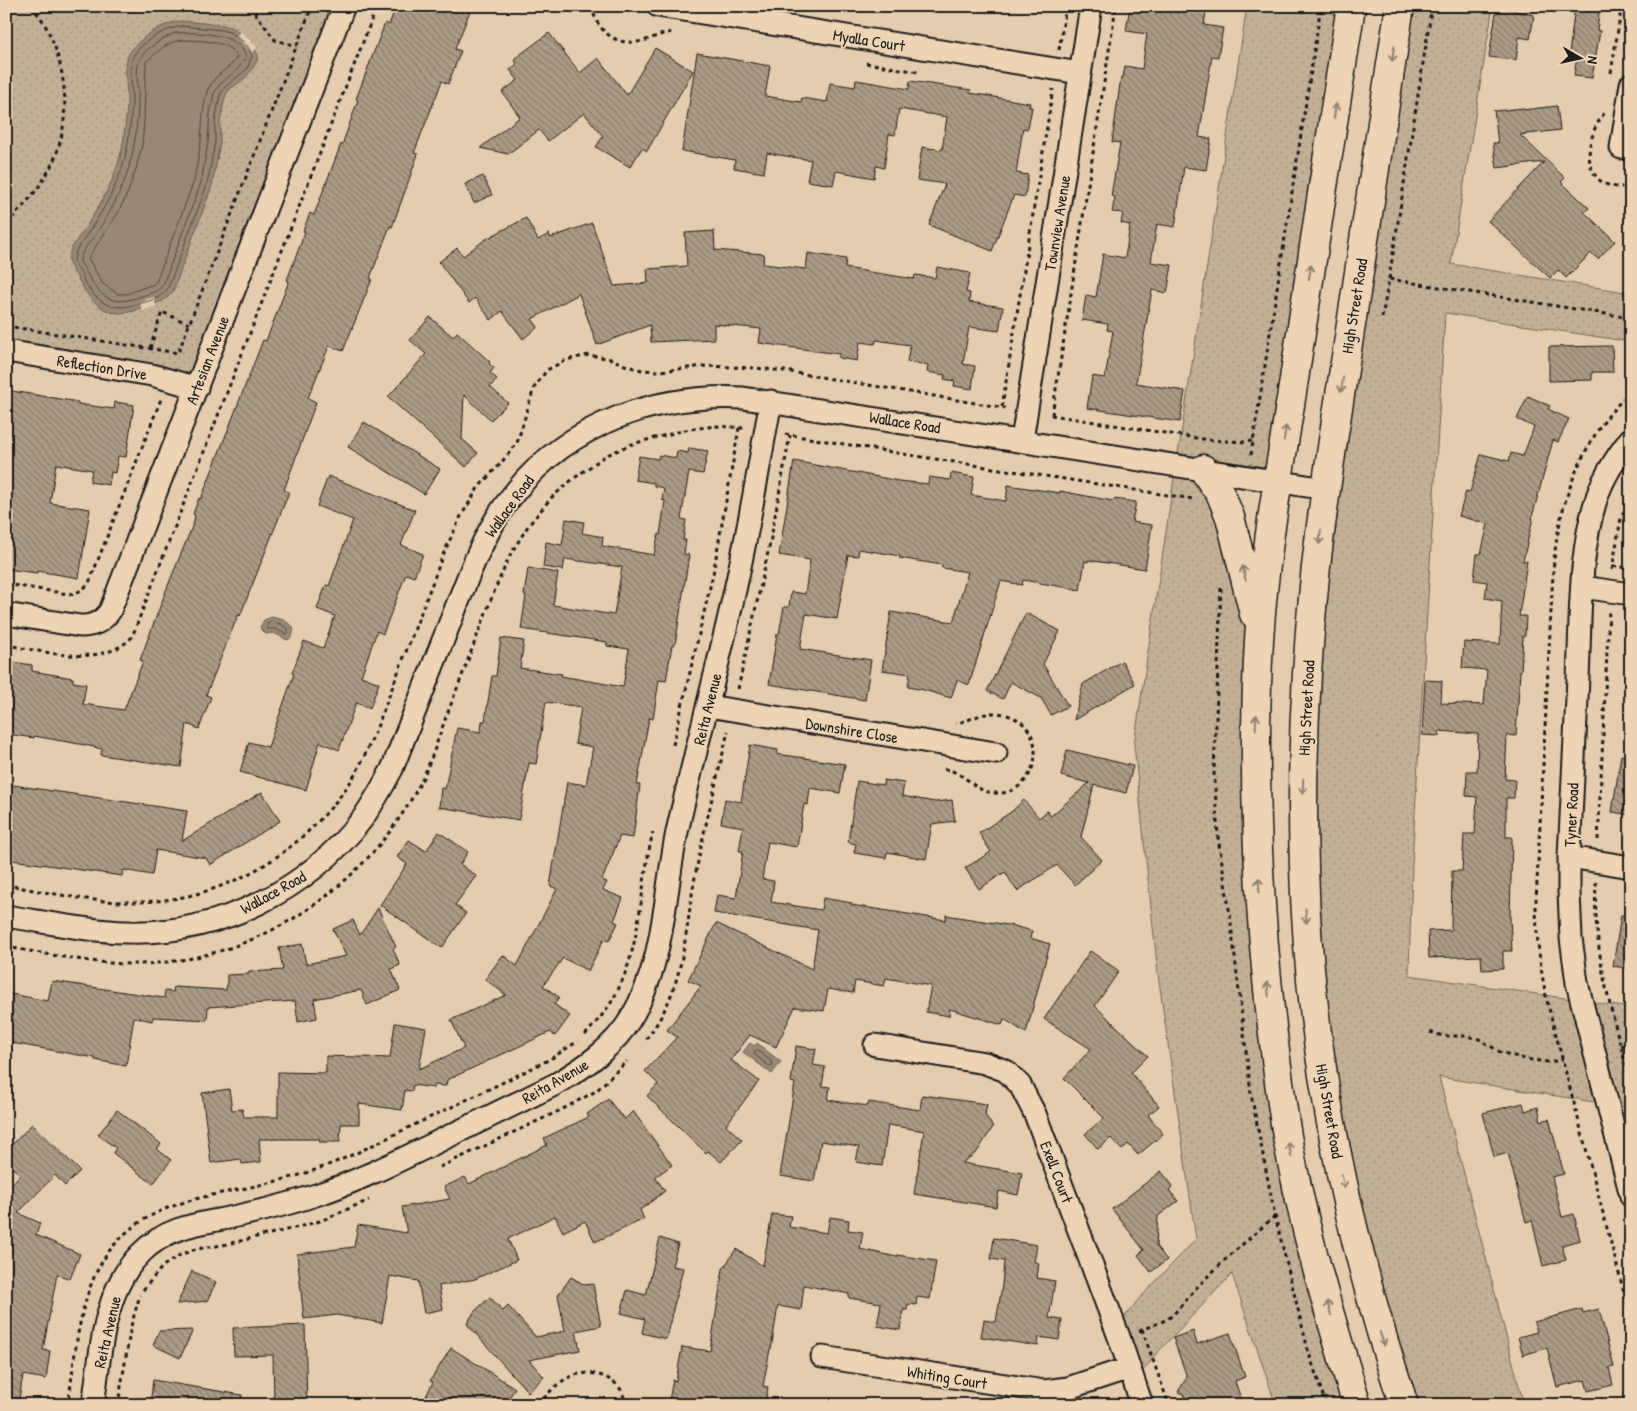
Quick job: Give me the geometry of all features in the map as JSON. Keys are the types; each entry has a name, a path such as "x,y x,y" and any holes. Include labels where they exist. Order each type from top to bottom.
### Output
{"main road":[{"path":"1351,6 1278,481 1264,585 1259,637 1255,740 1262,933 1287,1138 1313,1252 1357,1405"},
{"name":"High Street Road","path":"1400,6 1326,489 1315,576 1305,718 1303,840 1308,947 1323,1077 1352,1225 1373,1309 1404,1405"},
{"path":"1202,469 1221,495 1230,517 1259,637"}],"street":[{"name":"Artesian Avenue","path":"6,614 80,626 92,626 106,617 116,600 344,6"},
{"name":"Myalla Court","path":"658,6 1080,73"},
{"name":"Townview Avenue","path":"1022,440 1091,6"},
{"path":"1621,148 1631,84"},
{"name":"Reflection Drive","path":"6,352 134,371 169,379 196,388"},
{"name":"Wallace Road","path":"6,916 105,931 167,931 214,921 262,902 290,887 328,857 363,818 378,796 392,769 482,542 498,515 509,499 533,472 553,454 575,438 624,414 677,400 699,398 728,397 771,401 1326,489"},
{"name":"Reita Avenue","path":"92,1405 104,1331 113,1297 129,1268 151,1243 164,1235 189,1225 290,1204 388,1166 556,1084 576,1072 616,1038 631,1018 643,994 659,941 677,835 739,572 771,401"},
{"name":"Tyner Road","path":"1631,438 1617,455 1597,496 1589,526 1582,587 1568,892 1571,938 1577,983 1631,1196"},
{"path":"1582,587 1631,594"},
{"name":"Downshire Close","path":"708,706 996,753"},
{"path":"1569,857 1631,867"},
{"name":"Exell Court","path":"875,1045 985,1063 1006,1071 1017,1081 1035,1114 1119,1337 1142,1405"},
{"name":"Whiting Court","path":"822,1357 1044,1391 1068,1388 1129,1368"}],"path":[{"path":"6,224 30,200 50,169 62,136 65,98 58,58 45,24 31,6"},
{"path":"250,6 275,40 297,46"},
{"path":"6,326 178,353 312,6"},
{"path":"592,6 593,16 600,28 616,40 635,42 663,33 674,32"},
{"path":"1058,55 1066,6"},
{"path":"1052,416 1116,6"},
{"path":"1251,451 1321,6"},
{"path":"1382,318 1432,6"},
{"path":"866,63 922,72"},
{"path":"1002,407 1054,84"},
{"path":"1044,90 1053,91"},
{"path":"1388,279 1631,318"},
{"path":"150,348 162,312 189,324"},
{"path":"6,885 113,902 176,898 220,888 255,871 285,851 310,830 331,808 352,780 364,756 376,730 443,555 460,518 478,488 516,443 534,388 547,370 566,360 589,356 611,359 642,370 660,371 706,366 755,368 1010,408"},
{"path":"6,584 68,594 74,594 85,588 161,399"},
{"path":"1045,414 1209,440 1253,441"},
{"path":"672,748 714,574 739,428"},
{"path":"782,434 1200,501"},
{"path":"1611,576 1621,518 1631,494"},
{"path":"1613,566 1631,569"},
{"path":"1598,846 1609,605"},
{"path":"644,1042 674,989 682,959 697,868 729,728"},
{"path":"68,1405 80,1330 90,1287 98,1268 115,1245 130,1230 148,1217 186,1201 274,1182 339,1160 552,1058 586,1035 603,1015 616,993 632,953 647,855 654,827"},
{"path":"1596,881 1599,956 1631,1084"},
{"path":"1430,1032 1443,1036 1467,1036 1479,1039 1500,1052 1525,1059 1548,1062 1563,1060"},
{"path":"1621,1046 1631,1043"},
{"path":"432,1171 561,1110 596,1091 629,1059"},
{"path":"118,1405 131,1326 141,1293 163,1266 180,1255 196,1249 233,1243 291,1229 328,1218 374,1198"},
{"path":"1119,1337 1142,1330 1173,1315 1198,1286 1275,1216"},
{"path":"1142,1330 1169,1405"},
{"path":"539,1405 553,1389 566,1379 579,1374 602,1376 612,1382 620,1388 626,1405"}],"shaded area":[{"path":"6,6 344,6 197,388 6,351"},
{"path":"1247,6 1351,6 1278,481 1203,469 1259,637 1275,1048 1357,1405 1276,1405 1232,1274 1157,1353 1134,1382 1116,1328 1138,1300 1196,1239 1158,974 1134,745"},
{"path":"1400,6 1493,6 1451,264 1631,293 1631,342 1445,313 1412,863 1409,975 1631,1008 1631,1108 1439,1077 1524,1405 1404,1405 1323,1077 1305,718"}],"water":[{"path":"182,21 223,25 234,28 254,47 258,55 257,61 245,78 229,90 225,97 220,122 220,143 212,186 173,291 168,297 158,303 124,313 116,313 97,305 88,295 71,267 69,261 71,249 110,186 120,158 127,105 126,63 130,52 153,31 167,24"},
{"path":"6,63 12,81 14,100 12,120 6,138"},
{"path":"272,617 284,620 293,627 291,638 287,640 274,633 266,634 262,631 260,627 264,620"},
{"path":"750,1043 754,1046 757,1043 781,1062 772,1074 743,1052"}],"pier":[{"path":"241,31 257,48 252,53 236,36"},
{"path":"154,297 156,306 142,311 140,301"}],"building":[{"path":"396,6 472,6 455,49 461,51 448,84 442,81 414,153 418,154 392,227 390,226 370,278 372,279 343,351 329,346 308,398 316,402 284,490 289,492 240,616 238,615 206,695 211,697 199,729 187,724 181,767 101,755 102,749 85,745 34,736 34,738 6,734 6,664 11,664 12,662 32,665 32,671 73,678 73,682 86,684 83,704 124,710 143,661 140,660 194,522 195,515 193,514 199,498 201,499 263,340 266,341 289,281 287,280 305,232 303,231 310,213 314,215 342,145 358,100 356,99 385,23 389,25"},
{"path":"1130,6 1207,6 1204,25 1223,28 1218,57 1212,56 1199,137 1211,139 1206,170 1184,167 1175,227 1157,224 1151,262 1172,265 1167,293 1152,290 1136,383 1185,391 1180,422 1087,408 1092,376 1105,378 1113,331 1107,330 1108,324 1082,320 1086,295 1096,297 1103,254 1125,258 1130,225 1121,223 1123,213 1112,212 1115,197 1111,196 1120,143 1112,142 1121,77 1123,78 1125,66 1142,69 1147,34 1126,31"},
{"path":"1497,6 1514,6 1514,11 1534,15 1530,39 1519,37 1516,60 1489,57"},
{"path":"1575,6 1600,6 1597,30 1600,31 1592,78 1574,76 1577,56 1569,55"},
{"path":"549,33 580,73 598,58 627,95 655,48 693,71 647,151 642,148 630,167 596,147 603,136 584,113 548,141 539,130 508,154 480,148 520,117 502,92 518,80 510,70 517,64 514,59"},
{"path":"697,53 770,66 765,96 801,102 802,98 827,102 830,83 855,87 856,80 909,89 910,81 971,90 970,93 1030,103 1029,107 1032,107 1028,129 1023,128 1016,173 1028,175 1025,197 1014,195 992,251 929,225 945,184 917,180 922,147 942,150 947,117 899,109 895,135 889,134 884,168 876,166 874,178 836,171 833,185 807,181 811,160 767,153 764,173 734,168 735,160 682,151"},
{"path":"1557,106 1560,130 1520,135 1565,178 1561,182 1589,208 1584,212 1615,241 1598,259 1591,253 1566,278 1558,270 1550,278 1488,221 1544,162 1497,168 1493,143 1498,143 1494,110 1523,108 1523,110"},
{"path":"483,176 492,195 474,203 465,184"},
{"path":"526,218 538,240 549,234 550,238 592,223 614,286 648,283 647,269 687,266 685,233 714,231 715,250 764,254 763,264 806,269 808,253 846,259 845,268 914,279 915,275 935,278 937,267 970,273 966,292 970,293 969,302 1003,307 999,331 969,327 963,364 975,366 972,389 954,386 955,381 944,379 945,375 927,372 928,365 907,362 910,345 876,340 875,344 860,342 857,361 839,358 839,354 759,343 761,329 714,324 714,339 651,342 650,325 597,345 579,294 532,319 538,327 523,339 502,311 491,320 475,298 469,303 439,262 457,248 463,256 486,239"},
{"path":"430,317 453,337 457,332 490,362 489,364 494,368 490,373 497,379 490,387 508,403 491,420 464,395 462,439 478,453 466,467 388,397 426,354 410,340"},
{"path":"1612,346 1613,372 1592,372 1592,380 1549,381 1549,347"},
{"path":"6,390 114,409 115,402 134,405 126,457 118,456 115,473 111,472 109,485 90,482 92,470 56,464 50,503 90,509 79,578 37,571 37,573 6,569"},
{"path":"1528,396 1550,406 1548,409 1569,419 1558,442 1553,440 1532,517 1523,561 1527,561 1519,616 1526,616 1525,636 1523,636 1516,736 1507,735 1505,779 1515,780 1514,798 1506,798 1506,837 1512,837 1510,918 1512,951 1503,951 1503,969 1482,970 1481,956 1429,958 1428,931 1451,930 1452,871 1462,871 1464,834 1475,834 1477,797 1466,796 1467,771 1477,771 1478,734 1439,731 1439,736 1422,735 1425,680 1442,681 1441,703 1484,705 1487,670 1462,668 1464,642 1500,644 1502,601 1485,598 1487,582 1474,580 1477,554 1481,554 1488,524 1459,516 1466,491 1470,492 1481,454 1509,461 1511,453 1523,456 1534,427 1517,419"},
{"path":"364,422 440,469 424,494 348,447"},
{"path":"689,448 708,451 703,474 689,472 681,519 686,520 683,540 686,540 684,554 689,555 675,645 672,645 666,681 659,680 653,719 649,718 637,785 640,785 633,838 620,836 602,880 607,882 603,890 623,898 614,921 618,923 609,941 604,939 588,971 563,958 543,986 559,997 554,1004 570,1016 555,1036 550,1032 447,1080 446,1086 434,1085 434,1088 413,1085 412,1091 405,1090 402,1110 359,1104 359,1124 341,1124 340,1142 319,1142 320,1139 259,1139 261,1162 242,1164 241,1159 211,1163 202,1093 229,1089 232,1110 242,1109 244,1117 278,1117 278,1072 326,1073 326,1056 390,1058 395,1023 426,1028 419,1069 464,1048 451,1020 506,995 485,979 503,955 517,966 557,889 550,886 567,782 586,785 593,747 575,744 581,707 546,702 536,764 529,763 519,820 439,807 441,788 445,789 457,728 481,732 482,721 485,721 492,676 496,676 501,638 524,641 520,668 562,674 561,676 623,687 629,649 607,646 607,642 521,629 528,568 558,573 553,605 614,615 622,567 565,559 563,570 543,567 546,542 562,545 566,519 584,522 582,533 603,537 602,546 654,555 658,535 660,535 665,501 662,500 664,488 654,486 654,483 635,480 639,456 658,459 659,455 676,458 677,451 688,453"},
{"path":"794,461 899,481 928,484 929,477 950,480 951,473 974,477 971,495 1006,501 1008,485 1060,493 1060,491 1113,501 1114,499 1136,502 1132,522 1152,525 1145,569 1088,560 1088,562 1085,561 1080,590 1023,580 1022,585 1001,581 969,685 957,680 951,698 908,687 910,674 882,670 891,612 953,622 968,572 942,568 942,565 899,558 900,556 859,549 858,556 848,555 837,619 806,614 800,649 871,660 865,700 769,684 777,634 779,634 784,607 789,607 791,592 805,594 810,560 779,555"},
{"path":"328,476 415,510 401,545 423,554 414,577 406,574 383,634 377,631 361,676 379,683 370,708 356,703 339,750 320,742 306,790 240,772 249,742 268,747 304,641 323,648 335,616 317,609 326,585 329,586 353,520 317,506"},
{"path":"1026,613 1060,631 1043,664 1068,706 1051,715 1041,698 1011,682 1003,699 987,691"},
{"path":"1122,661 1135,684 1074,720 1083,684"},
{"path":"750,745 778,750 777,754 845,764 840,793 810,788 808,805 804,804 797,847 768,842 762,879 774,881 771,902 821,910 823,898 852,903 851,905 946,920 946,915 1014,926 1032,931 1030,938 1050,944 1026,1033 1004,1019 1002,1025 950,1009 949,1016 926,1012 931,986 886,978 884,986 855,981 853,993 828,989 824,1011 795,1007 776,1047 750,1035 731,1060 759,1081 726,1125 742,1140 721,1162 708,1151 706,1153 647,1096 658,1084 645,1071 677,1037 667,1030 701,986 688,980 716,923 812,969 818,930 714,913 717,895 736,898 743,851 739,851 743,827 721,823 725,799 741,802"},
{"path":"1067,750 1133,766 1126,793 1094,785 1081,837 1102,860 1075,885 1057,865 1017,891 1005,872 979,889 965,868 991,852 979,833 1011,812 1024,800 1039,818 1047,811 1051,816 1089,783 1061,776"},
{"path":"1621,755 1631,756 1631,815 1612,812"},
{"path":"884,780 904,783 902,796 935,802 952,800 955,821 932,824 926,859 887,852 886,858 854,853 856,844 848,842 857,781 883,785"},
{"path":"6,784 187,811 182,841 262,792 280,821 210,865 206,858 156,850 152,875 123,870 122,876 6,859"},
{"path":"439,832 468,852 460,864 476,876 455,905 466,913 442,948 380,905 407,864 397,857 409,840 426,851"},
{"path":"378,908 396,947 393,949 400,965 391,969 400,990 367,1005 361,990 314,999 317,1018 298,1022 295,1001 208,1007 207,1020 153,1017 152,1021 134,1017 126,1066 95,1060 95,1058 6,1042 6,993 48,1001 52,981 164,998 165,991 173,992 174,987 226,990 227,975 283,970 279,948 302,944 306,964 346,956 333,929 353,920 360,935"},
{"path":"1621,915 1631,916 1631,969 1613,966"},
{"path":"1090,951 1119,971 1095,1006 1148,1056 1131,1073 1159,1106 1148,1115 1163,1134 1138,1155 1128,1144 1122,1150 1111,1138 1098,1149 1085,1134 1104,1118 1064,1078 1091,1049 1044,1019"},
{"path":"796,1046 816,1049 813,1065 825,1067 822,1086 830,1087 828,1100 868,1106 869,1102 920,1110 922,1095 987,1104 985,1115 993,1127 977,1152 962,1163 1022,1173 1018,1195 999,1191 996,1207 914,1194 924,1131 888,1125 882,1166 856,1162 859,1147 821,1141 814,1181 780,1176 795,1083 791,1082"},
{"path":"608,1099 625,1119 633,1111 672,1165 655,1177 665,1191 640,1210 644,1219 595,1242 585,1221 563,1232 555,1216 508,1239 517,1260 475,1279 439,1286 443,1309 424,1313 418,1281 390,1276 382,1323 337,1315 304,1319 297,1254 354,1247 358,1225 407,1233 402,1207 450,1199 444,1187 465,1177 469,1184 547,1145 544,1138 589,1117 587,1114"},
{"path":"1523,1103 1525,1111 1538,1107 1541,1121 1549,1119 1564,1174 1552,1177 1562,1217 1574,1214 1580,1240 1562,1245 1566,1260 1543,1266 1532,1220 1526,1222 1508,1153 1494,1157 1483,1113"},
{"path":"117,1110 161,1144 157,1149 171,1160 153,1184 113,1153 116,1148 98,1135"},
{"path":"32,1124 80,1171 65,1186 55,1175 18,1213 40,1223 36,1235 80,1254 70,1279 57,1274 43,1350 50,1351 46,1379 23,1375 18,1405 6,1405 6,1190 20,1175 6,1161 6,1151"},
{"path":"1161,1171 1173,1186 1169,1190 1178,1201 1158,1216 1156,1246 1167,1260 1151,1272 1138,1255 1144,1250 1112,1209"},
{"path":"772,1214 791,1216 789,1227 827,1233 830,1217 849,1220 848,1230 863,1232 860,1249 897,1257 897,1255 936,1261 930,1299 917,1297 916,1305 908,1304 907,1310 903,1310 900,1330 877,1326 881,1303 849,1298 849,1294 804,1285 801,1310 778,1306 763,1386 768,1387 765,1405 668,1405 673,1380 676,1381 682,1347 710,1351 723,1269 736,1249 763,1266"},
{"path":"660,1238 678,1244 672,1266 683,1268 666,1339 642,1333 645,1319 621,1313 627,1290 646,1295"},
{"path":"994,1238 1037,1245 1034,1262 1039,1263 1037,1278 1055,1281 1049,1318 1062,1320 1059,1340 1039,1337 1038,1346 981,1337 984,1320 996,1322 1002,1286 1004,1261 991,1259"},
{"path":"192,1271 216,1282 207,1301 177,1304"},
{"path":"571,1277 585,1285 593,1284 601,1326 576,1331 580,1350 529,1360 544,1377 528,1392 467,1324 474,1312 490,1297 503,1311 508,1306 536,1337 565,1331 558,1295"},
{"path":"1582,1309 1583,1313 1599,1309 1614,1367 1609,1368 1613,1385 1588,1391 1585,1380 1557,1387 1547,1348 1523,1355 1518,1337 1537,1332 1534,1322"},
{"path":"305,1325 307,1405 274,1405 273,1355 234,1356 233,1328"},
{"path":"193,1330 180,1358 153,1345 159,1331"},
{"path":"1193,1331 1197,1344 1230,1333 1245,1377 1235,1381 1243,1405 1187,1405 1183,1394 1178,1392 1187,1377 1173,1338"},
{"path":"451,1348 515,1388 505,1405 422,1405 433,1382 430,1381"},
{"path":"153,1380 242,1395 241,1405 150,1405"}]}
